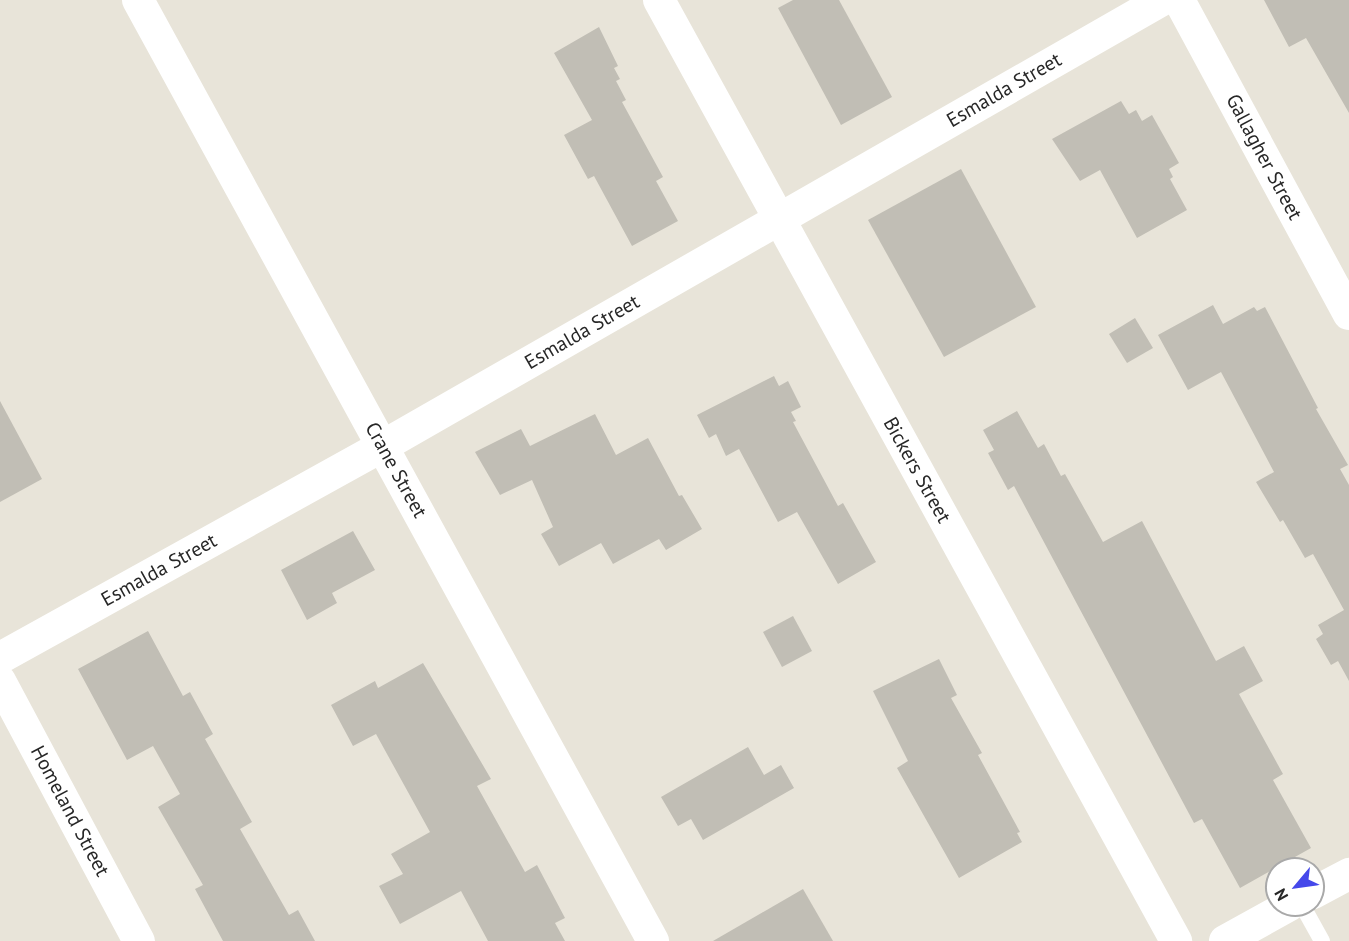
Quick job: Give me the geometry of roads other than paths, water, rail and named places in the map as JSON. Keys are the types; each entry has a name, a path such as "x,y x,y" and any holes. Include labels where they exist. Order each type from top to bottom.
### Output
{"street":[{"name":"Crane Street","path":"138,0 653,941"},
{"name":"Bickers Street","path":"659,0 1176,941"},
{"name":"Esmalda Street","path":"0,658 383,446 1162,0"},
{"name":"Gallagher Street","path":"1179,0 1349,314"},
{"name":"Homeland Street","path":"0,681 139,941"},
{"path":"1325,887 1349,874"},
{"path":"1225,941 1268,917"}],"lane":[{"path":"1309,917 1322,941"}]}
